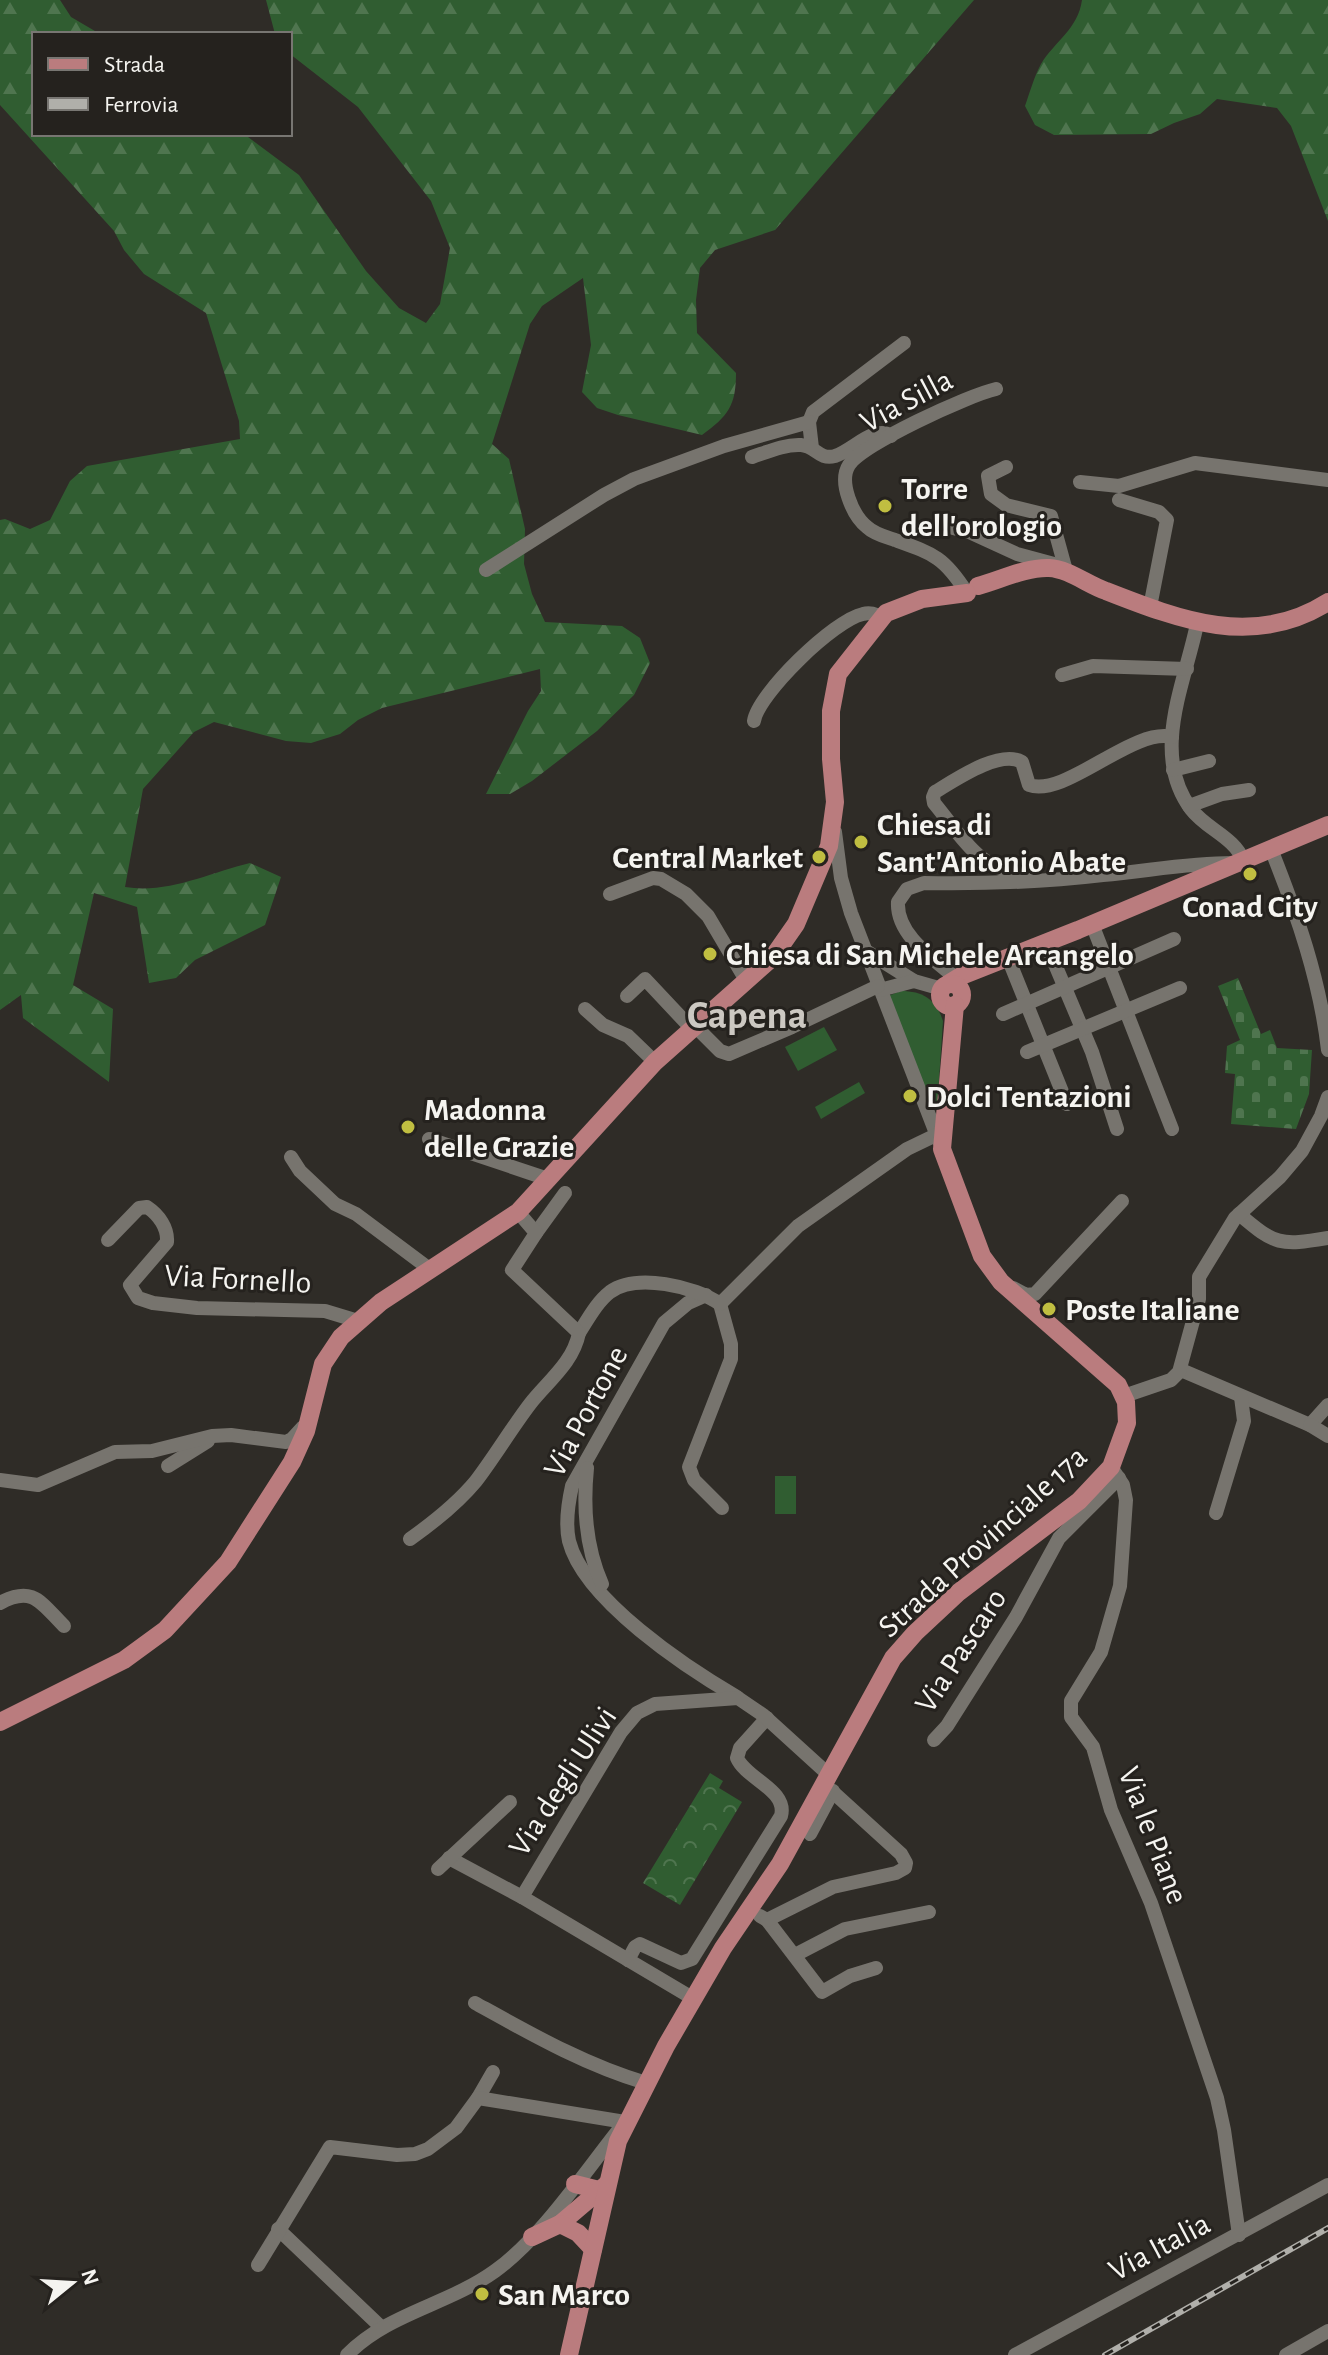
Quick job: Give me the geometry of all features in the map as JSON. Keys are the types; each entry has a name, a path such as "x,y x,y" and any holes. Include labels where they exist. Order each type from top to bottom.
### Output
{"main road":[{"path":"0,1722 124,1660 165,1630 211,1583 235,1552 295,1458 324,1360 335,1344 358,1321 518,1212 655,1062 773,957 788,938 825,858 835,795 831,711 838,674 881,617 895,608 919,600 969,591 1035,569 1051,568 1064,569 1092,586 1197,624 1279,625 1305,616 1328,602"},
{"path":"1124,1396 1110,1376 1001,1282 987,1265 975,1241 939,1142 953,991 980,970 1328,825"},
{"name":"Strada Provinciale 17a","path":"569,2355 603,2192 625,2122 694,1999 828,1787 884,1672 915,1633 979,1575 1115,1472 1126,1428 1124,1396"},
{"path":"575,2184 603,2192"},
{"path":"532,2237 560,2224 603,2192"},
{"path":"560,2224 578,2233 593,2249"}],"street":[{"path":"891,436 886,432 875,433 843,453 828,457 818,455 812,448 809,422 818,408 904,343"},
{"name":"Via Silla","path":"969,591 948,566 929,552 867,528 851,503 846,484 847,470 853,461 891,436 974,396 996,389"},
{"path":"486,570 634,479 724,446 809,422"},
{"path":"752,457 798,445 812,448"},
{"path":"1080,482 1124,485 1195,463 1328,480"},
{"path":"1006,467 988,476 991,494 1006,505 1051,516 1064,569"},
{"path":"1119,500 1159,512 1167,520 1150,607"},
{"path":"953,528 1064,569"},
{"path":"754,721 762,701 826,634 844,621 864,613 881,617"},
{"path":"953,991 902,924 898,904 904,892 924,883 1033,880 1104,875 1188,863 1240,862 1235,846 1202,822 1189,806 1178,788 1173,770 1175,715 1197,624"},
{"path":"1062,675 1093,666 1187,669"},
{"path":"1033,880 1003,872 983,861 934,803 935,792 983,765 1013,758 1023,764 1029,785 1037,787 1081,773 1149,739 1172,737"},
{"path":"1173,770 1209,761"},
{"path":"1189,806 1215,796 1249,790"},
{"path":"720,1304 790,1232 907,1149 939,1142 877,983 842,882 833,820"},
{"path":"1271,849 1311,962 1328,1050"},
{"path":"817,878 829,877 842,882"},
{"path":"610,894 650,878 661,879 686,894 711,920 747,982"},
{"path":"1092,924 1172,1129"},
{"path":"1003,1014 1174,939"},
{"path":"1046,943 1094,1057 1117,1129"},
{"path":"866,951 914,981"},
{"path":"1008,958 1067,1104"},
{"path":"877,983 887,963"},
{"path":"627,996 641,976 717,1049 729,1054 792,1027 877,983 914,981 953,991"},
{"path":"1027,1052 1180,988"},
{"path":"585,1009 603,1025 628,1036 655,1062"},
{"path":"1124,1396 1171,1380 1181,1370 1199,1299 1198,1279 1239,1214 1297,1158 1313,1133 1328,1097"},
{"path":"429,1139 548,1179"},
{"path":"291,1157 302,1174 338,1207 356,1214 431,1270"},
{"path":"565,1193 512,1270 579,1333"},
{"path":"1001,1282 1024,1294 1035,1294 1122,1201"},
{"name":"Via Fornello","path":"108,1240 139,1208 150,1209 160,1219 167,1242 130,1285 144,1301 197,1308 325,1311 358,1321"},
{"path":"518,1212 536,1233"},
{"path":"1239,1214 1263,1235 1275,1241 1304,1242 1328,1238"},
{"path":"410,1539 447,1510 475,1481 523,1413 567,1362 579,1333 604,1298 622,1286 655,1284 689,1289 720,1304 731,1344 731,1359 689,1467 694,1480 722,1508"},
{"name":"Via Portone","path":"706,1295 688,1303 664,1323 572,1486 567,1510 569,1542 593,1583 656,1643 738,1698"},
{"path":"1181,1370 1310,1425 1328,1436"},
{"path":"1216,1513 1244,1421 1241,1397"},
{"path":"1310,1425 1328,1405"},
{"path":"0,1480 38,1485 115,1452 152,1451 221,1435 286,1442 309,1419"},
{"path":"168,1466 199,1445 221,1435"},
{"name":"Via Pascaro","path":"934,1740 947,1726 1016,1617 1059,1538 1115,1472"},
{"name":"Via le Piane","path":"1115,1472 1127,1505 1117,1601 1101,1652 1069,1709 1073,1721 1094,1750 1108,1802 1156,1916 1217,2098 1239,2235"},
{"path":"0,1603 28,1594 64,1626"},
{"path":"738,1698 767,1718 828,1787 905,1859 905,1868 896,1873 833,1887 767,1920"},
{"name":"Via degli Ulivi","path":"694,1999 522,1897 618,1736 634,1716 655,1704 738,1698"},
{"path":"628,1960 640,1944 678,1962 692,1959 781,1816 783,1807 779,1799 743,1768 737,1758 739,1750 767,1718"},
{"path":"810,1834 828,1787"},
{"path":"438,1869 510,1802"},
{"path":"449,1858 522,1897"},
{"path":"748,1911 767,1920 822,1992 850,1976 876,1968"},
{"path":"795,1955 845,1929 929,1912"},
{"path":"475,2003 571,2055 646,2083"},
{"path":"258,2265 328,2148 336,2146 397,2155 415,2154 428,2149 456,2128 493,2072"},
{"path":"347,2355 381,2327 487,2276 532,2237 625,2122 478,2098"},
{"name":"Via Italia","path":"1015,2355 1328,2185"},
{"path":"278,2229 381,2327"},
{"path":"1286,2355 1328,2331"}],"green space":[{"path":"0,0 60,0 71,17 97,32 32,32 32,136 247,136 299,175 366,271 399,308 426,323 440,304 450,248 431,201 358,107 292,56 292,32 274,32 266,0 974,0 775,230 715,250 700,268 696,300 697,333 736,373 729,409 702,435 597,408 582,392 591,345 583,278 542,306 530,324 492,444 509,459 525,529 524,564 532,594 545,622 622,626 640,638 650,663 634,695 597,731 510,794 486,794 541,691 540,669 382,708 358,720 340,734 311,743 286,741 214,722 194,732 143,789 125,887 173,885 250,863 281,877 265,925 195,960 176,978 149,983 137,907 94,893 73,985 113,1009 109,1082 23,1018 21,995 0,1010 0,520 30,529 50,520 70,481 87,466 240,439 239,421 206,313 144,274 124,250 114,231 0,105"},
{"path":"1082,0 1328,0 1328,221 1291,126 1277,108 1217,99 1200,114 1151,134 1054,135 1035,125 1025,106 1034,79 1041,64 1076,19"},
{"path":"1238,978 1261,1034 1270,1030 1277,1048 1312,1050 1309,1094 1296,1129 1231,1124 1235,1074 1225,1073 1227,1046 1240,1040 1218,986"},
{"path":"901,991 928,998 937,1007 943,1021 937,1109 931,1109 888,996"},
{"path":"824,1027 837,1050 798,1071 785,1047"},
{"path":"859,1082 865,1093 821,1119 815,1107"},
{"path":"775,1476 796,1476 796,1514 775,1514"},
{"path":"710,1773 723,1781 719,1788 742,1802 680,1905 643,1883"}],"railway":[{"path":"1105,2355 1328,2228"}],"place":[{"name":"Torre dell'orologio","path":"885,506"},
{"name":"Chiesa di Sant'Antonio Abate","path":"861,842"},
{"name":"Central Market","path":"819,857"},
{"name":"Conad City","path":"1250,874"},
{"name":"Chiesa di San Michele Arcangelo","path":"710,954"},
{"name":"Dolci Tentazioni","path":"910,1096"},
{"name":"Madonna delle Grazie","path":"408,1127"},
{"name":"Poste Italiane","path":"1049,1309"},
{"name":"San Marco","path":"482,2294"}],"district":[{"name":"Capena","path":"747,1014"}]}
